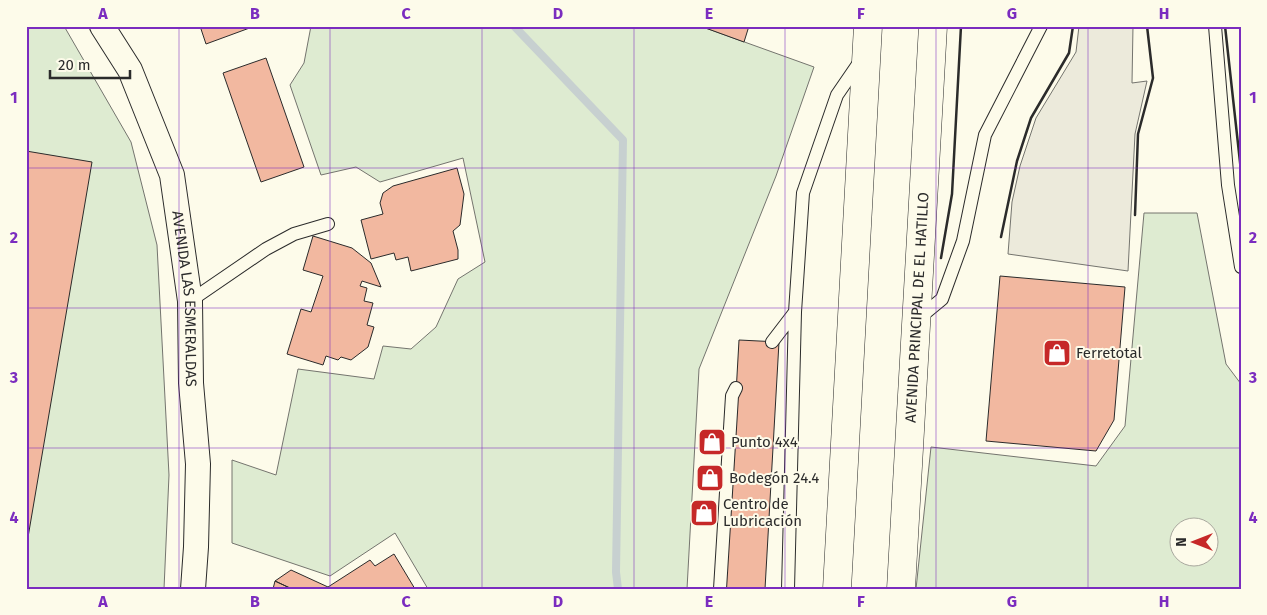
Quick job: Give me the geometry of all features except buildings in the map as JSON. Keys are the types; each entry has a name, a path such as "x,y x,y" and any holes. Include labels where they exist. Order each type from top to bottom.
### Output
{"main road":[{"name":"AVENIDA PRINCIPAL DE EL HATILLO","path":"901,589 933,26"},
{"path":"837,589 868,39"}],"street":[{"name":"AVENIDA LAS ESMERALDAS","path":"102,26 130,70 172,175 190,301 191,383 198,464 193,589"}],"lane":[{"path":"917,319 942,299 962,241 985,135 1041,26"},
{"path":"1215,26 1228,185 1241,267"},
{"path":"788,589 795,312 803,193 837,95 868,39"},
{"path":"190,301 266,249 294,234 328,224"},
{"path":"772,342 795,312"},
{"path":"720,589 732,396 736,388"}],"green space":[{"path":"26,26 64,26 131,142 157,245 169,475 164,589 26,589"},
{"path":"311,26 700,26 814,67 776,176 699,369 687,589 428,589 395,533 330,576 232,543 232,460 276,475 298,369 374,379 383,346 411,349 436,327 458,279 485,262 463,158 380,182 356,167 321,175 290,85 304,63"},
{"path":"1144,213 1197,213 1226,364 1241,384 1241,589 916,589 931,447 1096,466 1125,426"}],"shaded area":[{"path":"1079,26 1133,26 1132,83 1147,81 1135,134 1128,271 1008,254 1012,202 1020,166 1036,118 1076,52"}],"waterway":[{"path":"514,26 623,140 616,572 618,589"}],"wall":[{"path":"941,258 952,194 961,26"},
{"path":"1001,237 1017,161 1031,118 1069,53 1073,26"},
{"path":"1135,215 1138,134 1153,78 1147,26"},
{"path":"1225,26 1241,171"}],"place":[{"name":"Ferretotal","path":"1057,353"},
{"name":"Punto 4x4","path":"712,442"},
{"name":"Bodegón 24.4","path":"710,478"},
{"name":"Centro de Lubricación","path":"704,513"}]}
